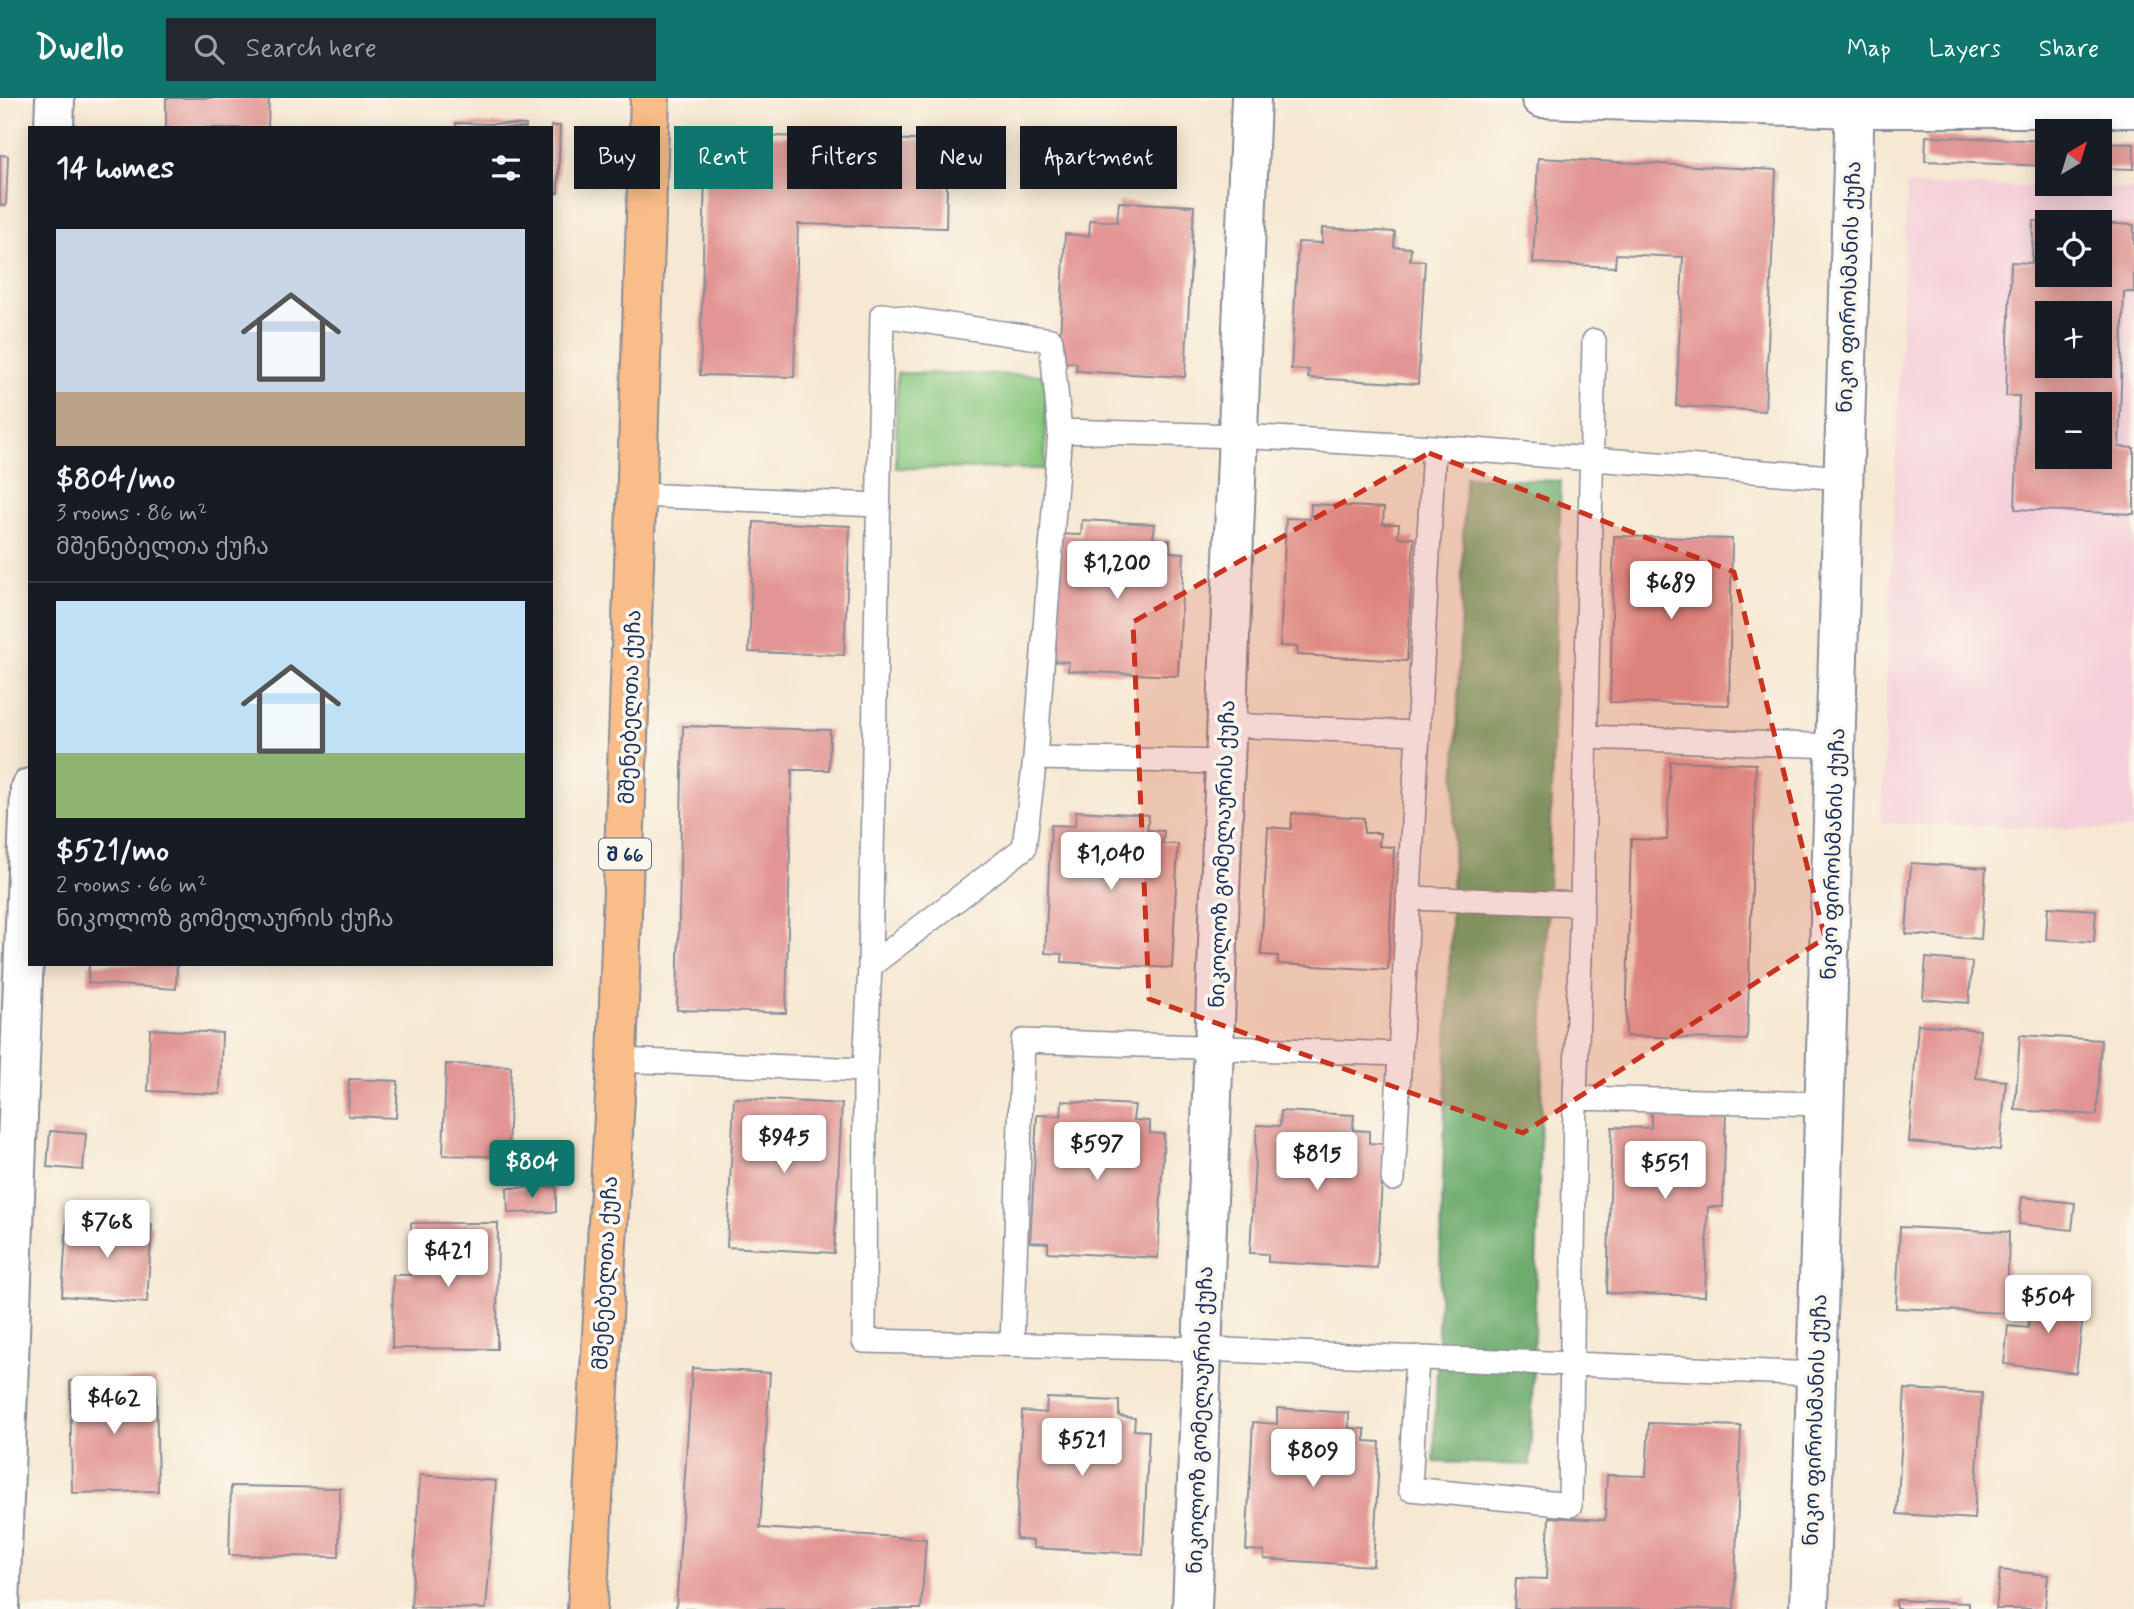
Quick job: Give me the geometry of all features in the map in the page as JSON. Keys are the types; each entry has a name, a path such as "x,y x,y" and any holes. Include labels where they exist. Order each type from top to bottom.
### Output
{"main road":[{"name":"მშენებელთა ქუჩა","path":"587,1609 617,1060 650,98"}],"street":[{"path":"54,126 55,98"},
{"name":"ნიკოლოზ გომელაურის ქუჩა","path":"1192,1609 1251,98"},
{"path":"1541,98 2134,108"},
{"name":"ნიკო ფიროსმანის ქუჩა","path":"1809,1609 1855,103"},
{"path":"0,1607 28,843"}],"lane":[{"path":"870,965 1024,848 1035,758 1060,431 1051,340 882,315 870,965 865,1070 864,1341 1203,1349 1817,1374"},
{"path":"1416,1357 1410,1489 1570,1505 1575,1098 1583,904 1594,341"},
{"path":"1060,431 1237,436 1434,447 1844,478"},
{"path":"1393,1179 1434,447"},
{"path":"638,495 879,505"},
{"path":"1035,758 1226,743 1418,733"},
{"path":"1586,737 1836,746"},
{"path":"1408,898 1583,904"},
{"path":"1013,1344 1023,1041 1400,1054"},
{"path":"617,1060 865,1070"},
{"path":"1575,1098 1825,1104"}],"highlighted area":[{"path":"1429,453 1734,572 1825,938 1523,1133 1149,999 1133,622"}],"shaded area":[{"path":"1907,185 2035,187 2035,196 2112,196 2112,189 2134,189 2134,830 1881,823"}],"green space":[{"path":"897,373 1046,375 1045,469 896,468"},
{"path":"1465,477 1561,481 1530,1465 1434,1462"}],"building":[{"path":"166,98 269,98 268,126 166,126"},
{"path":"456,123 526,125 526,126 456,126"},
{"path":"553,126 560,126 558,193 553,192"},
{"path":"773,136 787,136 787,189 902,189 902,140 916,140 916,189 947,189 946,228 798,224 794,377 700,375 705,189 773,189"},
{"path":"1926,136 2035,140 2035,165 1925,161"},
{"path":"2112,143 2134,144 2134,169 2112,168"},
{"path":"0,155 8,156 6,206 0,205"},
{"path":"1538,158 1776,170 1765,411 1676,406 1683,257 1616,254 1615,267 1533,263"},
{"path":"1119,202 1194,206 1185,377 1076,371 1077,363 1059,362 1065,234 1089,236 1090,220 1117,222"},
{"path":"2035,221 2035,287 2112,287 2112,224 2134,225 2134,292 2124,292 2119,447 2134,448 2134,514 2015,509 2019,396 2006,396 2011,262 2032,263"},
{"path":"1322,228 1395,232 1394,247 1411,248 1410,260 1425,261 1418,384 1308,378 1309,370 1291,369 1298,242 1322,243"},
{"path":"1311,504 1384,508 1383,524 1399,524 1398,537 1414,538 1407,661 1297,655 1297,647 1280,646 1286,518 1310,519"},
{"path":"1082,520 1155,524 1153,539 1170,540 1170,552 1184,553 1178,676 1068,671 1069,662 1051,661 1057,534 1081,535"},
{"path":"754,522 850,526 844,655 749,652"},
{"path":"1614,536 1732,539 1729,705 1610,702"},
{"path":"683,726 830,730 829,770 792,770 786,1013 677,1010"},
{"path":"1670,761 1756,764 1747,1040 1626,1036 1631,839 1667,840"},
{"path":"1076,811 1149,815 1147,830 1164,831 1163,844 1178,844 1172,968 1062,962 1062,954 1045,953 1051,825 1075,826"},
{"path":"1292,813 1364,818 1364,833 1380,833 1379,846 1394,847 1388,970 1278,964 1278,956 1261,955 1268,827 1291,829"},
{"path":"1911,863 1986,868 1981,939 1906,934"},
{"path":"2048,907 2096,910 2094,942 2046,939"},
{"path":"1926,958 1972,962 1969,1003 1923,999"},
{"path":"89,966 177,966 176,989 88,983"},
{"path":"1918,1024 1980,1030 1976,1078 2006,1081 2000,1150 1909,1142"},
{"path":"150,1029 222,1033 220,1094 148,1091"},
{"path":"2020,1035 2101,1040 2097,1115 2015,1110"},
{"path":"446,1064 511,1066 508,1157 443,1155"},
{"path":"349,1079 398,1081 396,1118 348,1116"},
{"path":"734,1098 842,1104 834,1253 727,1247"},
{"path":"1062,1101 1135,1105 1133,1120 1150,1121 1150,1133 1164,1134 1158,1258 1048,1252 1048,1243 1030,1242 1037,1115 1061,1116"},
{"path":"1651,1108 1726,1110 1723,1207 1708,1207 1705,1296 1607,1293 1612,1127 1651,1128"},
{"path":"1281,1111 1354,1115 1353,1130 1369,1131 1369,1143 1384,1144 1377,1268 1268,1262 1268,1254 1250,1253 1257,1125 1280,1126"},
{"path":"50,1131 86,1134 83,1170 47,1167"},
{"path":"556,1187 556,1212 508,1213 507,1188"},
{"path":"2022,1197 2075,1203 2072,1230 2019,1224"},
{"path":"67,1218 152,1224 147,1303 62,1296"},
{"path":"411,1223 498,1223 497,1349 392,1348 393,1275 411,1275"},
{"path":"1900,1227 2009,1232 2007,1313 1896,1308"},
{"path":"2033,1293 2085,1300 2076,1373 2004,1364 2008,1326 2028,1328"},
{"path":"692,1368 770,1373 760,1528 926,1539 921,1609 676,1609"},
{"path":"156,1379 158,1491 72,1493 70,1381"},
{"path":"1905,1389 1982,1393 1974,1519 1897,1514"},
{"path":"1047,1398 1119,1401 1119,1416 1135,1418 1134,1430 1149,1431 1143,1554 1033,1548 1033,1541 1016,1539 1022,1411 1046,1413"},
{"path":"1277,1408 1349,1413 1349,1428 1365,1429 1365,1441 1380,1442 1373,1566 1264,1559 1264,1551 1246,1550 1253,1422 1277,1424"},
{"path":"1649,1423 1741,1426 1734,1609 1514,1609 1516,1578 1546,1579 1549,1517 1605,1520 1607,1475 1646,1476"},
{"path":"420,1475 496,1481 486,1609 411,1607"},
{"path":"231,1486 340,1488 339,1557 229,1555"},
{"path":"2000,1570 2048,1575 2045,1609 1996,1609"},
{"path":"1896,1600 1969,1603 1969,1609 1896,1609"}]}
